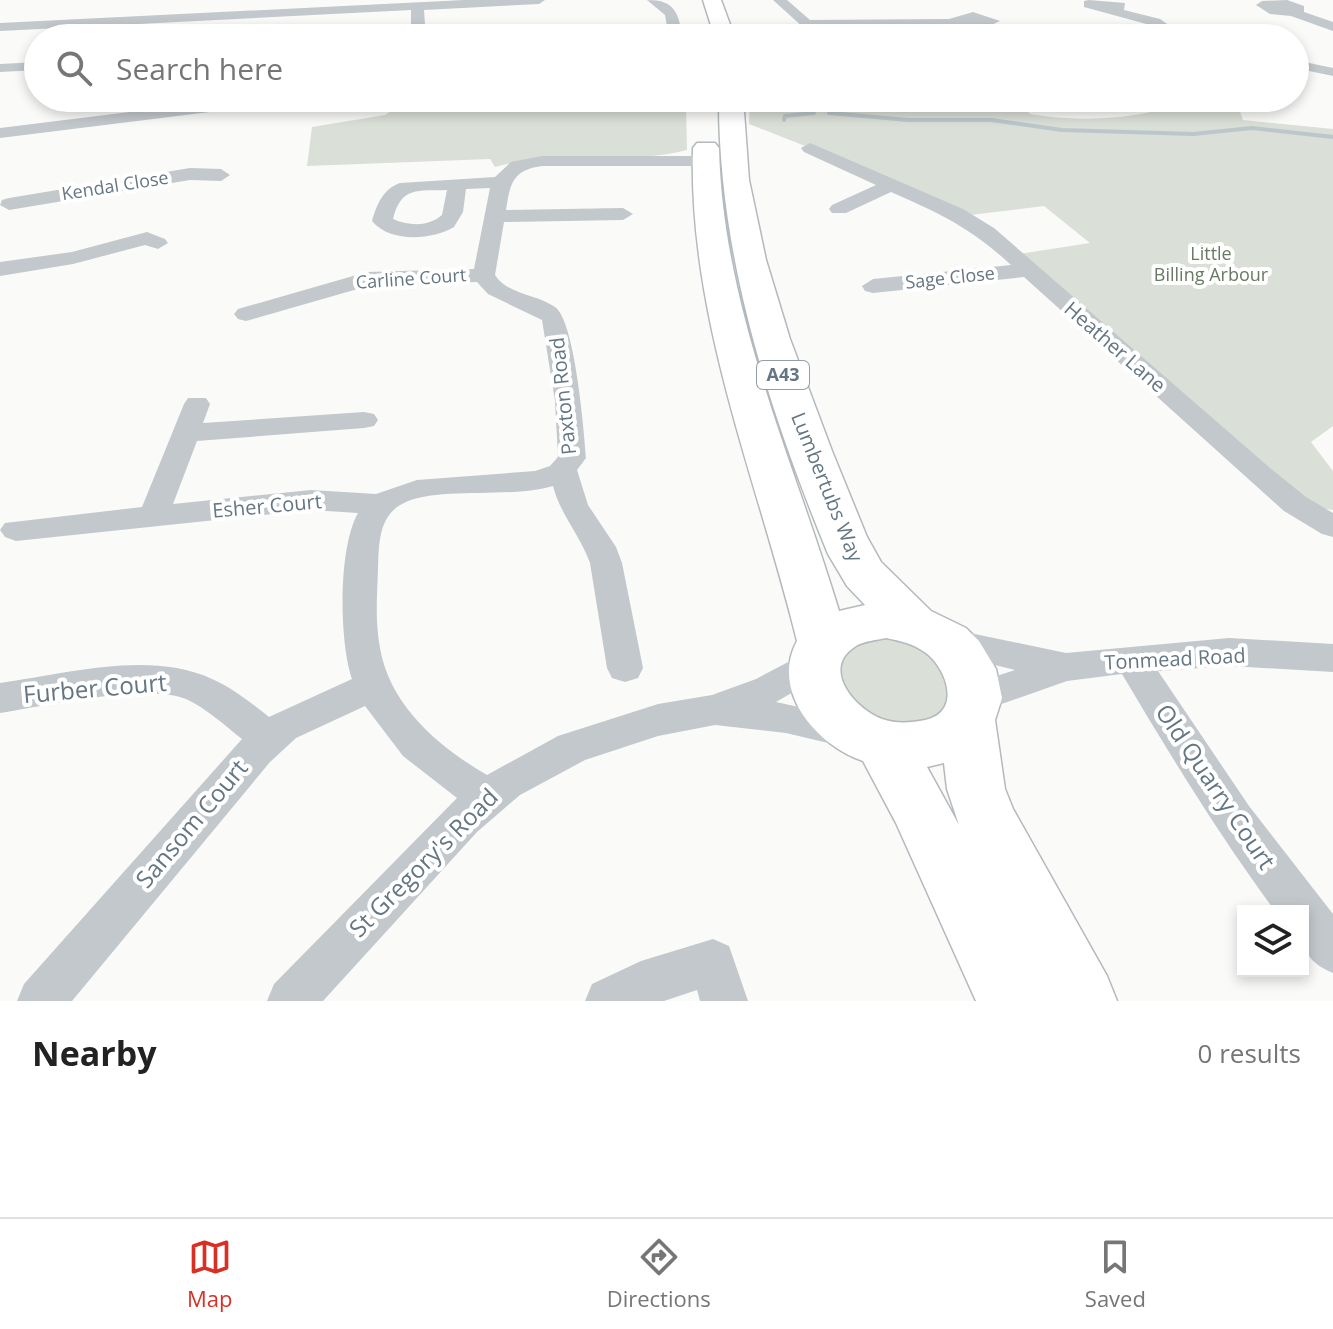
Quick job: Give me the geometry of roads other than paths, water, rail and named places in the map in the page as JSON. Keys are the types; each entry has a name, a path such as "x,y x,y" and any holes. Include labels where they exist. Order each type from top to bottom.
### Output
{"highway":[{"path":"693,0 700,24"},
{"name":"Lumbertubs Way","path":"707,112 708,225 727,320 800,556 818,652"},
{"name":"Lumbertubs Way","path":"731,112 736,189 764,320 851,554 864,574 929,632"},
{"path":"818,652 839,629 861,620 886,619 929,632"},
{"name":"A43","path":"929,632 969,668 974,678 972,709 976,789 987,820 1082,1001"},
{"name":"A43","path":"818,652 813,682 821,702 837,720 870,739 919,807 1012,1001"},
{"path":"870,739 908,747 933,744 953,734 972,709"}],"street":[{"path":"61,24 284,6 417,6 539,0"},
{"path":"653,0 671,13 673,24"},
{"path":"779,0 807,24 960,22"},
{"path":"417,6 418,24"},
{"path":"61,24 75,8"},
{"path":"1116,10 1158,24"},
{"path":"1293,12 1333,27"},
{"path":"0,27 24,26"},
{"path":"0,68 24,67"},
{"path":"1309,67 1333,72"},
{"path":"0,133 169,112"},
{"name":"Heather Lane","path":"810,148 956,213 987,232 1260,475 1295,504 1331,526"},
{"path":"484,275 501,182 506,173 515,167 542,161 706,161"},
{"name":"Kendal Close","path":"4,208 190,174 221,175"},
{"path":"457,184 501,182"},
{"path":"839,209 891,185"},
{"path":"495,216 623,214"},
{"path":"0,269 73,258 147,238 158,243"},
{"name":"Sage Close","path":"873,286 1027,270"},
{"name":"Carline Court","path":"246,314 367,279 484,275"},
{"name":"Paxton Road","path":"381,504 405,493 542,479 564,472 572,458 568,401 553,317 540,306 498,291 486,282 484,275"},
{"path":"153,517 197,404"},
{"path":"186,433 364,419"},
{"path":"564,472 573,506 600,547 606,563 625,668"},
{"name":"Esher Court","path":"16,530 311,500 381,504"},
{"path":"381,504 374,511 368,529 359,607 362,649 373,686 388,711 444,768 462,783 488,795"},
{"name":"Tonmead Road","path":"929,632 1065,667"},
{"path":"714,710 769,689 818,652"},
{"name":"Tonmead Road","path":"972,709 1065,667 1229,652 1333,658"},
{"name":"Old Quarry Court","path":"1131,659 1209,783 1298,905"},
{"name":"Furber Court","path":"0,698 139,682 182,683 198,688 269,738"},
{"name":"Sansom Court","path":"41,1001 226,782 269,738 305,716 373,686"},
{"path":"714,710 786,718 870,739"},
{"name":"St Gregory's Road","path":"291,1001 488,795 534,766 609,734 658,720 714,710"},
{"name":"Old Quarry Court","path":"1309,920 1333,950"},
{"path":"609,1001 641,985 713,962 724,1001"}],"waterway":[{"path":"784,120 785,116 814,113"},
{"path":"829,113 908,120 991,120 1062,130 1193,134 1252,128 1333,137"}],"park label":[{"name":"Little Billing Arbour","path":"1211,264"}]}
